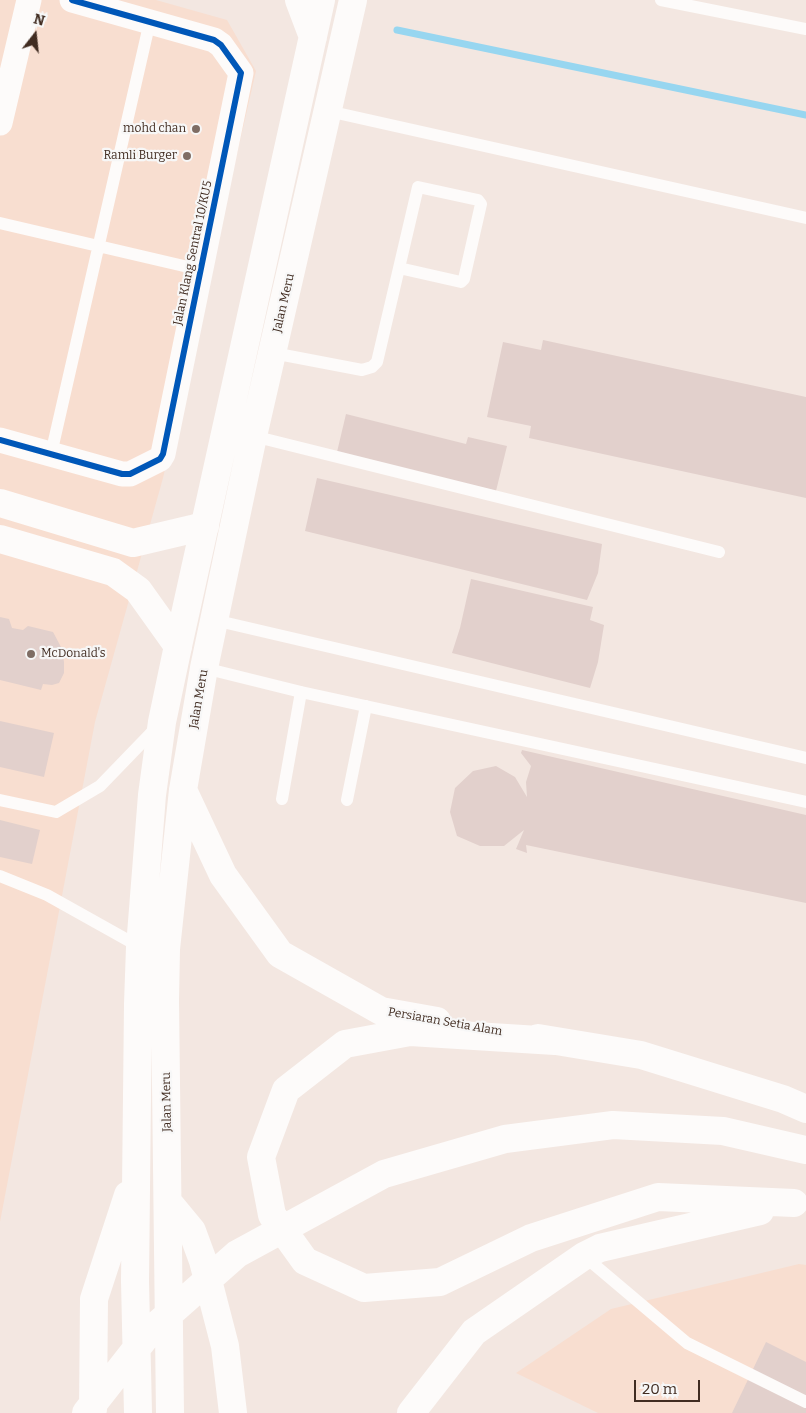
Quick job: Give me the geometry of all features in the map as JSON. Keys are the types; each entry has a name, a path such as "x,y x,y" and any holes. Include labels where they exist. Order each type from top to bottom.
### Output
{"main road":[{"path":"299,0 313,37"},
{"path":"138,1413 135,1281 140,947 152,795 162,722 178,646 321,0"},
{"name":"Jalan Meru","path":"170,1413 166,948 183,790 204,668 253,436 353,0"},
{"path":"0,503 133,543 205,526"},
{"path":"0,539 113,572 138,590 178,646"},
{"name":"Persiaran Setia Alam","path":"183,790 223,875 280,954 381,1011 642,1055 783,1099 806,1109"},
{"path":"555,1041 410,1032 344,1044 286,1090 261,1157 272,1215 305,1261 364,1288 440,1282 532,1238 658,1197 800,1205"},
{"path":"86,1413 151,1330 237,1254 384,1174 505,1138 613,1125 723,1131 806,1150"},
{"path":"93,1413 94,1299 136,1173"},
{"path":"168,1202 192,1231 203,1261 225,1346 233,1413"},
{"path":"411,1413 474,1332 584,1256 600,1248 800,1205"}],"street":[{"path":"0,123 3,94 29,0"},
{"name":"Jalan Klang Sentral 10/KU5","path":"0,440 122,474 130,474 160,459 163,454 241,73 221,45 214,40 72,0"}],"lane":[{"path":"661,0 806,29"},
{"path":"51,454 150,22"},
{"path":"328,111 806,218"},
{"path":"273,353 362,370 372,367 377,362 399,268 418,187 478,200 481,204 464,279 461,282 399,268"},
{"path":"0,223 201,270"},
{"path":"253,436 719,552"},
{"path":"214,620 806,758"},
{"path":"204,668 301,692 806,802"},
{"path":"282,799 301,692"},
{"path":"347,800 366,706"},
{"path":"0,800 56,812 100,786 162,722"},
{"path":"0,876 47,895 140,947"},
{"path":"584,1256 687,1343 806,1402"}],"shaded area":[{"path":"0,0 156,0 227,20 256,71 163,478 95,722 0,1222"},
{"path":"799,1264 806,1265 806,1413 598,1413 516,1373 611,1309"}],"building":[{"path":"543,340 806,397 806,498 529,438 531,426 487,417 503,342 541,350"},
{"path":"346,414 466,444 468,437 507,446 496,491 337,452"},
{"path":"317,478 602,544 598,573 587,600 305,531"},
{"path":"471,579 593,607 590,620 604,625 598,662 590,688 452,653 460,628"},
{"name":"McDonald's","path":"0,617 9,619 12,628 23,630 28,626 53,632 61,647 64,662 64,673 59,683 52,685 43,684 41,690 0,680"},
{"path":"0,721 54,733 44,777 0,767"},
{"path":"522,750 806,815 806,903 526,845 527,853 516,849 524,830 504,846 480,846 457,836 450,812 455,788 473,771 496,766 515,777 527,797 526,782 531,766 521,753"},
{"path":"0,820 40,830 32,864 0,857"},
{"path":"766,1342 806,1362 806,1413 732,1413"}],"waterway":[{"path":"397,30 806,115"}],"cycle path":[{"path":"0,440 122,474 130,474 160,459 163,454 241,73 221,45 214,40 72,0"}],"place":[{"name":"mohd chan","path":"196,129"},
{"name":"Ramli Burger","path":"187,156"},
{"name":"McDonald's","path":"31,654"}]}
